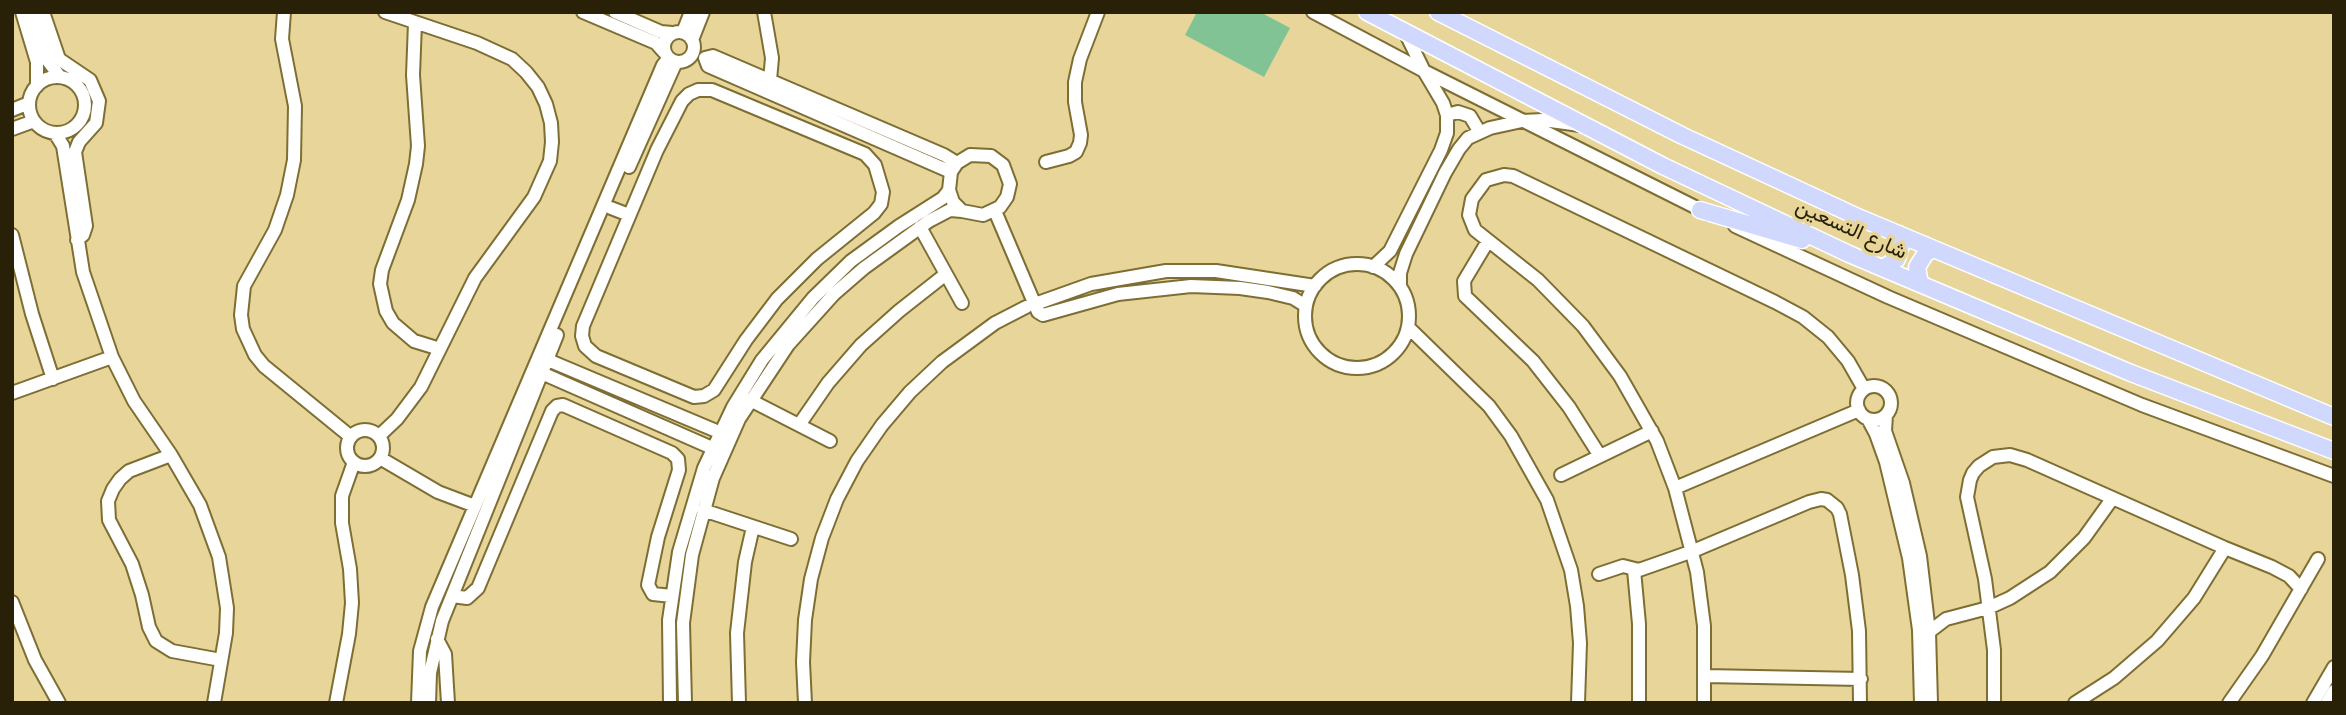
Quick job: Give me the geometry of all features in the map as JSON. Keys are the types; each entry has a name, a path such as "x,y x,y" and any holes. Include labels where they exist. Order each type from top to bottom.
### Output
{"main road":[{"name":"شارع التسعين","path":"1367,12 1584,126 1849,254 2332,455"},
{"name":"شارع التسعين","path":"1437,12 1683,136 1899,234 2334,417"},
{"path":"1700,210 1849,254"},
{"path":"1883,268 1897,258 1901,251 1899,234"},
{"path":"1920,284 1917,267 1920,259 1933,248"}],"street":[{"path":"43,12 59,59 90,80 99,101 96,123 75,149 86,226 77,240"},
{"path":"284,12 282,39 295,106 294,160 275,230 244,286 240,315 243,329 255,355 264,366 351,437"},
{"path":"379,436 409,404 475,278 523,213 544,179 552,142 551,123 538,87 512,59 477,43 385,12"},
{"path":"583,12 656,43 670,58 684,61 691,56 694,48 682,35 665,33 615,12"},
{"path":"682,35 691,12"},
{"path":"418,703 418,666 427,621 475,506 518,421 611,208 670,58 665,41 682,35 703,12"},
{"path":"764,12 772,58 770,80"},
{"path":"1046,162 1069,156 1076,152 1080,144 1075,82 1080,59 1098,12"},
{"path":"1313,12 1700,210 1888,297 2130,400 2334,477"},
{"path":"26,13 48,61 60,77 77,85 84,95 85,108 81,120 73,129 55,133 43,130 34,121 29,103 37,86 37,62 26,13"},
{"path":"415,23 413,75 418,146 416,164 408,200 382,270 380,284 386,311 393,323 414,341 440,349"},
{"path":"1373,267 1390,251 1433,167 1447,133 1447,115 1438,93 1406,34"},
{"path":"711,55 770,80 944,155 954,167 708,65 705,60 711,55"},
{"path":"544,358 663,65 670,58"},
{"path":"37,86 47,79 60,77"},
{"path":"712,90 861,152 875,166 883,187 883,198 878,209 794,280 746,340 714,390 699,397 688,396 596,356 588,351 583,341 583,326 657,150 681,101 694,91 712,90"},
{"path":"12,110 29,103"},
{"path":"1447,115 1458,112 1470,116 1479,131"},
{"path":"1400,286 1404,260 1445,173 1464,143 1479,131 1522,121 1543,120 1584,126"},
{"path":"12,129 34,121"},
{"path":"55,133 63,146 77,240 88,288 112,357 134,401 171,455 200,505 219,557 227,608 214,703"},
{"path":"1447,133 1464,143"},
{"path":"670,703 668,645 671,596 684,531 696,489 757,368 813,298 851,261 898,226 943,198 949,190 954,167 977,154 991,156 1003,165 1009,177 1009,190 1004,202 995,211 976,215 962,211 947,212 920,227 864,268 820,308 788,345 724,434"},
{"path":"1433,167 1445,173"},
{"path":"1704,703 1704,626 1693,551 1675,488 1652,431 1620,376 1583,326 1538,280 1488,241 1471,223 1469,207 1472,199 1486,180 1494,176 1513,176 1790,309 1828,337 1848,361 1864,389"},
{"path":"949,190 953,202 962,211"},
{"path":"611,208 629,215"},
{"path":"995,211 1030,305 1046,315 1118,293 1167,287 1199,286 1268,292 1293,298 1306,306"},
{"path":"920,227 962,303"},
{"path":"12,235 32,314 53,379"},
{"path":"1488,241 1464,281 1465,296 1513,339 1545,376 1575,415 1600,456"},
{"path":"1347,265 1373,267 1400,286 1408,306 1408,327 1403,340 1389,357 1379,363 1357,368 1335,363 1321,354 1313,344 1308,332 1306,306 1315,286 1324,276 1347,265"},
{"path":"805,703 804,620 811,579 837,499 857,461 896,408 942,362 995,323 1030,305 1091,284 1127,276 1166,271 1216,271 1315,286"},
{"path":"799,425 828,383 861,345 946,274"},
{"path":"794,280 813,298"},
{"path":"1408,327 1440,360"},
{"path":"1403,340 1440,360 1465,382 1496,416 1531,467 1547,500 1571,570 1577,606 1580,643 1578,703"},
{"path":"12,393 112,357"},
{"path":"544,358 724,434"},
{"path":"538,371 717,450"},
{"path":"1675,488 1863,414 1881,419 1892,404 1888,392 1876,386 1864,389 1859,395 1863,414 1876,434 1889,474 1909,558 1919,630 1921,703"},
{"path":"750,400 830,441"},
{"path":"452,596 467,598 478,588 552,411 556,406 566,406 672,453 679,463 658,537 648,585 653,594 671,596"},
{"path":"620,430 629,410"},
{"path":"1886,415 1885,431 1910,507 1920,556 1929,632 1931,703"},
{"path":"429,703 430,673 437,639 509,459 518,421"},
{"path":"363,429 379,436 383,450 380,458 368,466 354,462 347,450 351,437 363,429"},
{"path":"1561,475 1652,431"},
{"path":"685,703 682,645 685,600 692,555 717,450"},
{"path":"171,455 129,471 120,479 110,495 109,520 132,564 150,632 156,641 172,651 221,660"},
{"path":"1994,703 1994,650 1989,608 1982,558 1967,497 1970,480 1979,466 1993,457 2019,457 2281,571 2301,589"},
{"path":"380,458 438,492 475,506"},
{"path":"509,459 528,467"},
{"path":"336,703 352,603 341,510 345,484 354,462"},
{"path":"1929,632 1946,619 1989,608 2010,598 2050,572 2084,538 2112,499"},
{"path":"1599,574 1623,566 1633,570 1693,551 1815,500 1833,503 1840,514 1852,575 1859,631 1860,703"},
{"path":"703,510 791,539"},
{"path":"739,703 737,633 740,597 753,527"},
{"path":"2075,703 2113,678 2157,641 2194,598 2225,548"},
{"path":"2229,703 2262,656 2318,559"},
{"path":"1633,570 1639,624 1639,703"},
{"path":"12,603 35,660 58,703"},
{"path":"1927,607 1946,619"},
{"path":"437,639 444,654 448,703"},
{"path":"2313,703 2334,667"},
{"path":"1705,676 1861,679"},
{"path":"2327,703 2334,691"}],"green space":[{"path":"1197,12 1260,12 1290,28 1264,77 1185,35"}]}
